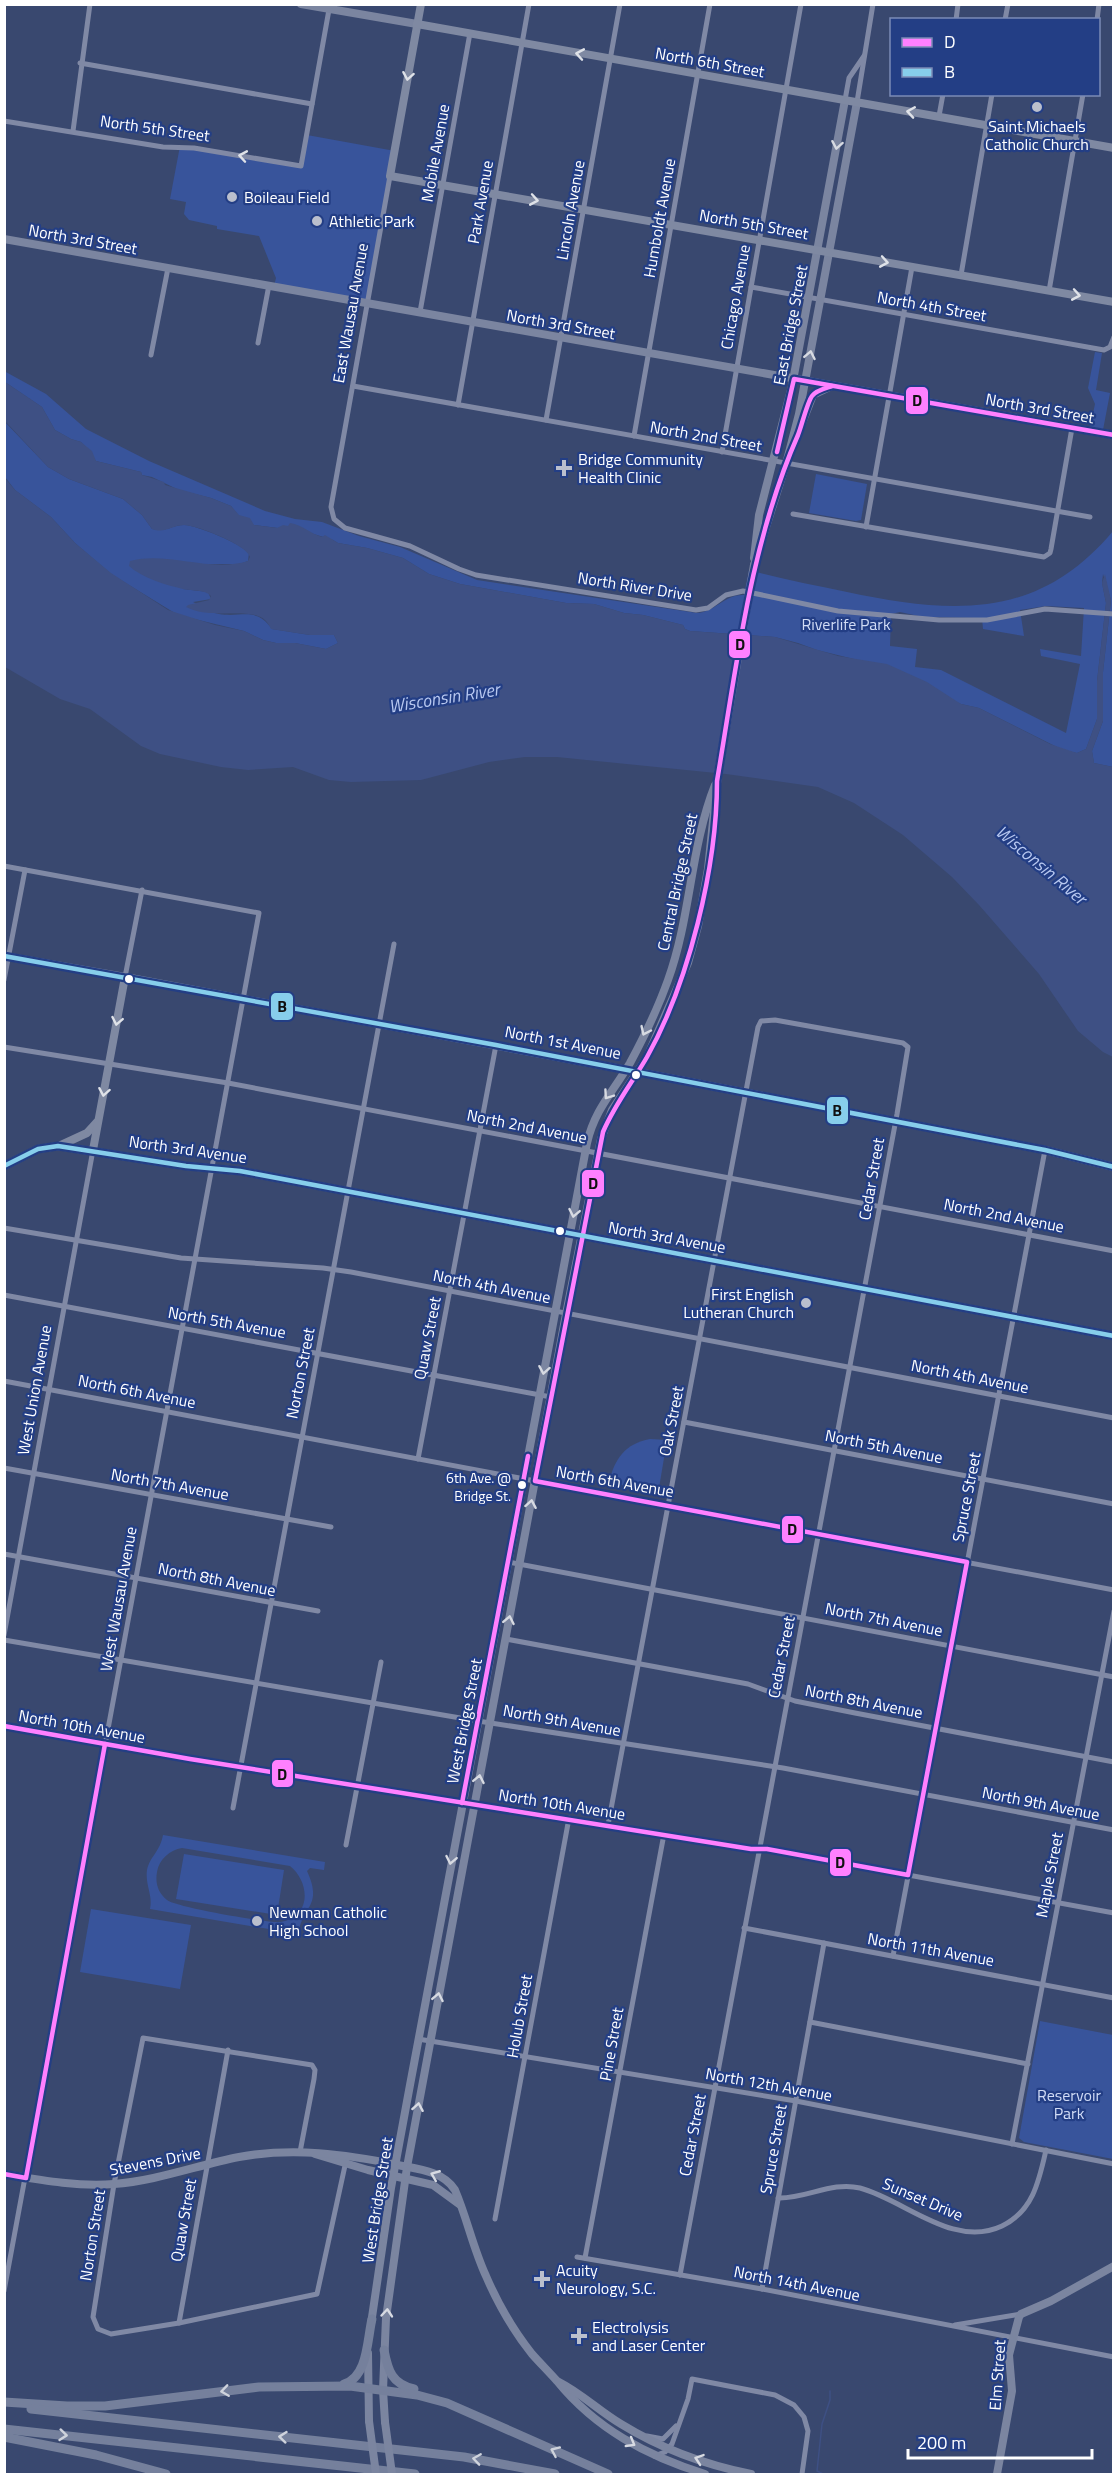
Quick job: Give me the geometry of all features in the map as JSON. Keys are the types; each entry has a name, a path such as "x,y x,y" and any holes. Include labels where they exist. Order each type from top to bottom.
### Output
{"highway":[{"path":"341,2385 352,2381 360,2373 372,2319"},
{"path":"384,2350 389,2372 399,2384 448,2398 496,2423 609,2475"},
{"path":"4,2404 105,2406 250,2388 341,2385 435,2399 496,2423"},
{"path":"4,2404 464,2457 555,2475"},
{"path":"4,2429 415,2475"},
{"path":"4,2436 96,2455 166,2475"}],"main road":[{"name":"North 6th Street","path":"301,4 330,7 522,44 1113,148"},
{"name":"East Wausau Avenue","path":"390,176 421,4"},
{"path":"412,57 418,35 423,30 460,35 470,33"},
{"path":"405,95 395,167 398,174 414,180"},
{"name":"East Bridge Street","path":"754,565 759,515 794,379 845,100"},
{"name":"East Bridge Street","path":"717,781 754,565 787,460 806,381 857,102"},
{"name":"North 5th Street","path":"390,176 1113,302"},
{"name":"North 3rd Street","path":"4,239 1113,435"},
{"path":"787,460 806,416 811,397 816,392 832,386"},
{"name":"Central Bridge Street","path":"663,992 683,927 702,823 717,781"},
{"name":"Central Bridge Street","path":"675,995 688,963 700,915 710,860 717,781"},
{"name":"North 1st Avenue","path":"7,957 496,1045 1045,1150 1113,1167"},
{"path":"93,1150 125,977"},
{"name":"West Bridge Street","path":"376,2475 369,2421 368,2388 372,2319 393,2177 554,1312 586,1150 597,1112 625,1070 663,992"},
{"name":"West Bridge Street","path":"392,2475 385,2422 384,2350 388,2300 405,2179 566,1314 603,1132 610,1113 638,1072 675,995"},
{"path":"4,1166 38,1149 58,1146 87,1133 99,1119"},
{"name":"North 3rd Avenue","path":"58,1146 212,1168 348,1191 1113,1336"},
{"name":"Stevens Drive","path":"4,2174 73,2183 114,2184 260,2154 311,2152 346,2160 393,2177 436,2186 459,2204"},
{"name":"Stevens Drive","path":"346,2160 407,2167 434,2174 446,2180 454,2188 481,2265 501,2308 528,2348 557,2381"},
{"name":"Elm Street","path":"997,2475 1012,2391 1009,2358 1012,2337 1021,2314 1051,2301 1113,2266"},
{"path":"557,2381 640,2435 669,2448 751,2475"},
{"path":"557,2381 571,2399 600,2424 654,2456 705,2475"}],"street":[{"path":"73,131 80,63 90,4"},
{"name":"Park Avenue","path":"458,405 529,4"},
{"name":"Lincoln Avenue","path":"546,420 620,4"},
{"name":"Humboldt Avenue","path":"634,436 710,4"},
{"name":"Chicago Avenue","path":"722,452 801,4"},
{"name":"East Bridge Street","path":"857,102 865,65 864,56 873,4"},
{"path":"80,63 312,104 330,7"},
{"name":"Mobile Avenue","path":"420,312 470,33"},
{"name":"East Bridge Street","path":"845,100 849,78 864,56"},
{"path":"939,116 943,96"},
{"path":"961,275 992,96"},
{"path":"1049,291 1083,96"},
{"name":"North 5th Street","path":"4,121 163,147 194,148 301,166 312,104"},
{"name":"East Wausau Avenue","path":"335,520 331,507 390,176"},
{"path":"866,527 912,267"},
{"path":"151,355 168,268"},
{"path":"258,343 269,285"},
{"name":"North 4th Street","path":"751,287 1104,350 1109,348 1113,337"},
{"name":"North 2nd Street","path":"353,386 774,462 787,460 874,479 1090,517"},
{"path":"793,514 1044,557 1050,553 1071,428"},
{"name":"North River Drive","path":"335,520 348,529 410,546 468,573 696,610 708,608 726,595 743,591 838,611 939,620 987,620 1045,609 1113,614"},
{"path":"4,866 142,890 125,977"},
{"path":"4,980 25,870"},
{"name":"West Wausau Avenue","path":"4,2291 259,913 142,890"},
{"name":"Norton Street","path":"233,1808 394,945"},
{"name":"Cedar Street","path":"680,2275 907,1053 906,1045 865,1035 775,1020 762,1021"},
{"name":"Oak Street","path":"608,1825 745,1093 758,1027 762,1021"},
{"name":"Quaw Street","path":"418,1459 496,1045"},
{"name":"North 2nd Avenue","path":"4,1047 228,1083 1113,1251"},
{"name":"West Union Avenue","path":"4,1635 93,1150"},
{"name":"Spruce Street","path":"893,1956 1045,1150"},
{"name":"North 4th Avenue","path":"4,1228 195,1259 333,1269 1113,1418"},
{"name":"North 5th Avenue","path":"4,1295 551,1397"},
{"name":"North 6th Avenue","path":"4,1381 1113,1590"},
{"name":"North 5th Avenue","path":"684,1422 1113,1504"},
{"name":"North 7th Avenue","path":"4,1468 331,1527"},
{"name":"North 8th Avenue","path":"4,1554 318,1611"},
{"name":"North 7th Avenue","path":"508,1562 1113,1677"},
{"name":"Maple Street","path":"1012,2144 1113,1611"},
{"name":"North 8th Avenue","path":"506,1639 748,1684 787,1698 1113,1762"},
{"name":"North 9th Avenue","path":"4,1640 478,1721 490,1721 774,1768 1113,1830"},
{"path":"346,1845 381,1662"},
{"name":"North 10th Avenue","path":"4,1726 357,1786 759,1849 1113,1913"},
{"name":"Holub Street","path":"495,2219 569,1818"},
{"name":"Pine Street","path":"585,2258 664,1834"},
{"name":"North 11th Avenue","path":"744,1928 1113,1998"},
{"name":"Spruce Street","path":"762,2289 824,1943"},
{"path":"810,2022 1028,2064"},
{"name":"Norton Street","path":"178,2323 111,2334 98,2329 93,2317 114,2184 143,2038 228,2050"},
{"name":"North 12th Avenue","path":"418,2039 796,2101 1113,2164"},
{"path":"228,2050 309,2064 314,2068 300,2152"},
{"name":"Quaw Street","path":"178,2323 228,2050"},
{"name":"Sunset Drive","path":"778,2198 791,2199 832,2187 851,2186 955,2230 984,2232 1004,2225 1026,2207 1037,2187 1046,2150"},
{"path":"178,2323 312,2296 317,2293 346,2160"},
{"name":"North 14th Avenue","path":"577,2257 762,2289 1113,2357"},
{"name":"Elm Street","path":"950,2325 1021,2314"},
{"path":"654,2456 669,2448 688,2399 692,2379 785,2399 800,2411 807,2427 808,2443 802,2475"},
{"path":"640,2435 663,2439 679,2422"}],"green space":[{"path":"307,135 395,151 368,302 274,286 276,278 259,236 217,229 217,226 189,220 184,214 186,202 170,199 180,146 301,167"},
{"path":"1095,352 1102,353 1096,390 1110,393 1103,430 1090,427 1095,404 1088,388"},
{"name":"Riverlife Park","path":"4,371 46,394 86,429 149,461 265,511 295,519 322,522 359,536 400,547 477,580 697,613 709,610 731,597 744,595 749,570 885,599 957,606 991,604 1023,596 1054,582 1084,560 1113,531 1113,767 1094,763 1092,751 1103,721 1103,672 1111,600 1103,574 1102,583 1106,603 1097,681 1097,719 1086,749 1077,753 1063,750 979,708 961,704 854,659 798,643 775,637 690,631 683,625 643,615 624,613 594,604 566,603 460,584 429,574 403,558 338,543 288,526 278,528 254,525 239,516 231,506 179,490 152,477 142,475 141,472 96,461 81,442 55,430 42,407 5,382","holes":["1046,606 1084,608 1081,656 1040,649 1041,656 1080,664 1066,733 941,670 915,667 917,649 890,646 891,614 900,612 923,617 982,618 983,629 1024,636 1020,610"]},
{"path":"4,421 48,467 69,479 123,499 142,515 152,529 162,530 180,525 191,526 228,540 249,553 248,561 240,564 202,564 183,589 208,592 211,599 193,602 216,613 254,615 266,622 272,629 310,635 334,635 338,643 326,649 295,643 276,643 244,631 178,615 111,574 75,543 51,517 15,490 5,477"},
{"path":"816,474 867,484 861,520 809,513"},
{"path":"650,1439 667,1440 659,1488 652,1492 609,1482 614,1466 622,1453 634,1444"},
{"path":"163,1835 325,1862 324,1870 310,1868 307,1871 313,1899 300,1924 298,1934 150,1909 147,1870","holes":["182,1848 290,1866 302,1881 305,1899 298,1914 280,1922 222,1914 174,1903 161,1894 156,1880 158,1867 163,1859 169,1853"]},
{"path":"184,1854 284,1870 277,1915 176,1899"},
{"path":"91,1909 191,1925 180,1989 80,1972"},
{"name":"Reservoir Park","path":"1040,2021 1113,2035 1113,2159 1024,2142 1019,2138"}],"water":[{"name":"Wisconsin River","path":"5,382 42,407 55,430 81,442 92,451 96,461 141,472 142,475 164,482 165,485 231,506 239,515 250,518 254,525 277,528 283,525 288,526 290,523 295,524 322,537 325,535 338,543 403,558 429,574 460,584 566,603 594,604 624,613 643,615 683,625 690,631 775,637 838,656 887,664 927,682 961,704 979,708 1050,744 1077,753 1086,749 1097,719 1097,681 1106,603 1102,583 1105,574 1111,600 1103,672 1103,721 1092,751 1094,763 1113,767 1113,1057 1103,1052 1078,1031 1039,974 952,877 903,835 854,803 818,787 726,774 557,757 525,757 489,762 421,780 351,782 329,780 293,767 248,770 221,767 160,754 141,746 90,709 60,699 5,667 4,477 15,490 51,517 75,543 111,573 168,610 215,625 244,631 276,643 295,643 326,649 338,643 334,635 310,635 271,629 263,618 250,614 195,611 186,607 209,600 211,596 201,591 162,583 134,570 129,566 130,561 159,558 219,565 248,561 250,557 247,552 221,536 199,528 180,525 165,530 152,529 142,515 123,499 69,479 48,467 5,421"}],"waterway":[{"path":"823,2474 817,2471 822,2424 830,2400 830,2391"}],"transit line":[{"name":"D","path":"777,452 794,379 1114,435"},
{"name":"D","path":"4,1726 190,1759 751,1849 767,1849 908,1875 967,1562 535,1481 603,1132 662,1027 676,994 698,923 712,850 717,781 739,649 768,519 810,399 816,392 832,386"},
{"name":"B","path":"4,956 496,1045 1045,1150 1114,1167"},
{"name":"B","path":"4,1166 38,1149 58,1146 186,1166 240,1171 1114,1336"},
{"name":"D","path":"462,1803 528,1456"},
{"name":"D","path":"4,2174 26,2178 105,1744"}],"place":[{"name":"Saint Michaels Catholic Church","path":"1037,107"},
{"name":"Boileau Field","path":"232,197"},
{"name":"Athletic Park","path":"317,221"},
{"name":"Bridge Community Health Clinic","path":"564,468"},
{"name":"First English Lutheran Church","path":"806,1303"},
{"name":"6th Ave. @ Bridge St.","path":"522,1485"},
{"name":"Newman Catholic High School","path":"257,1921"},
{"name":"Acuity Neurology, S.C.","path":"542,2279"},
{"name":"Electrolysis and Laser Center","path":"579,2336"}]}
